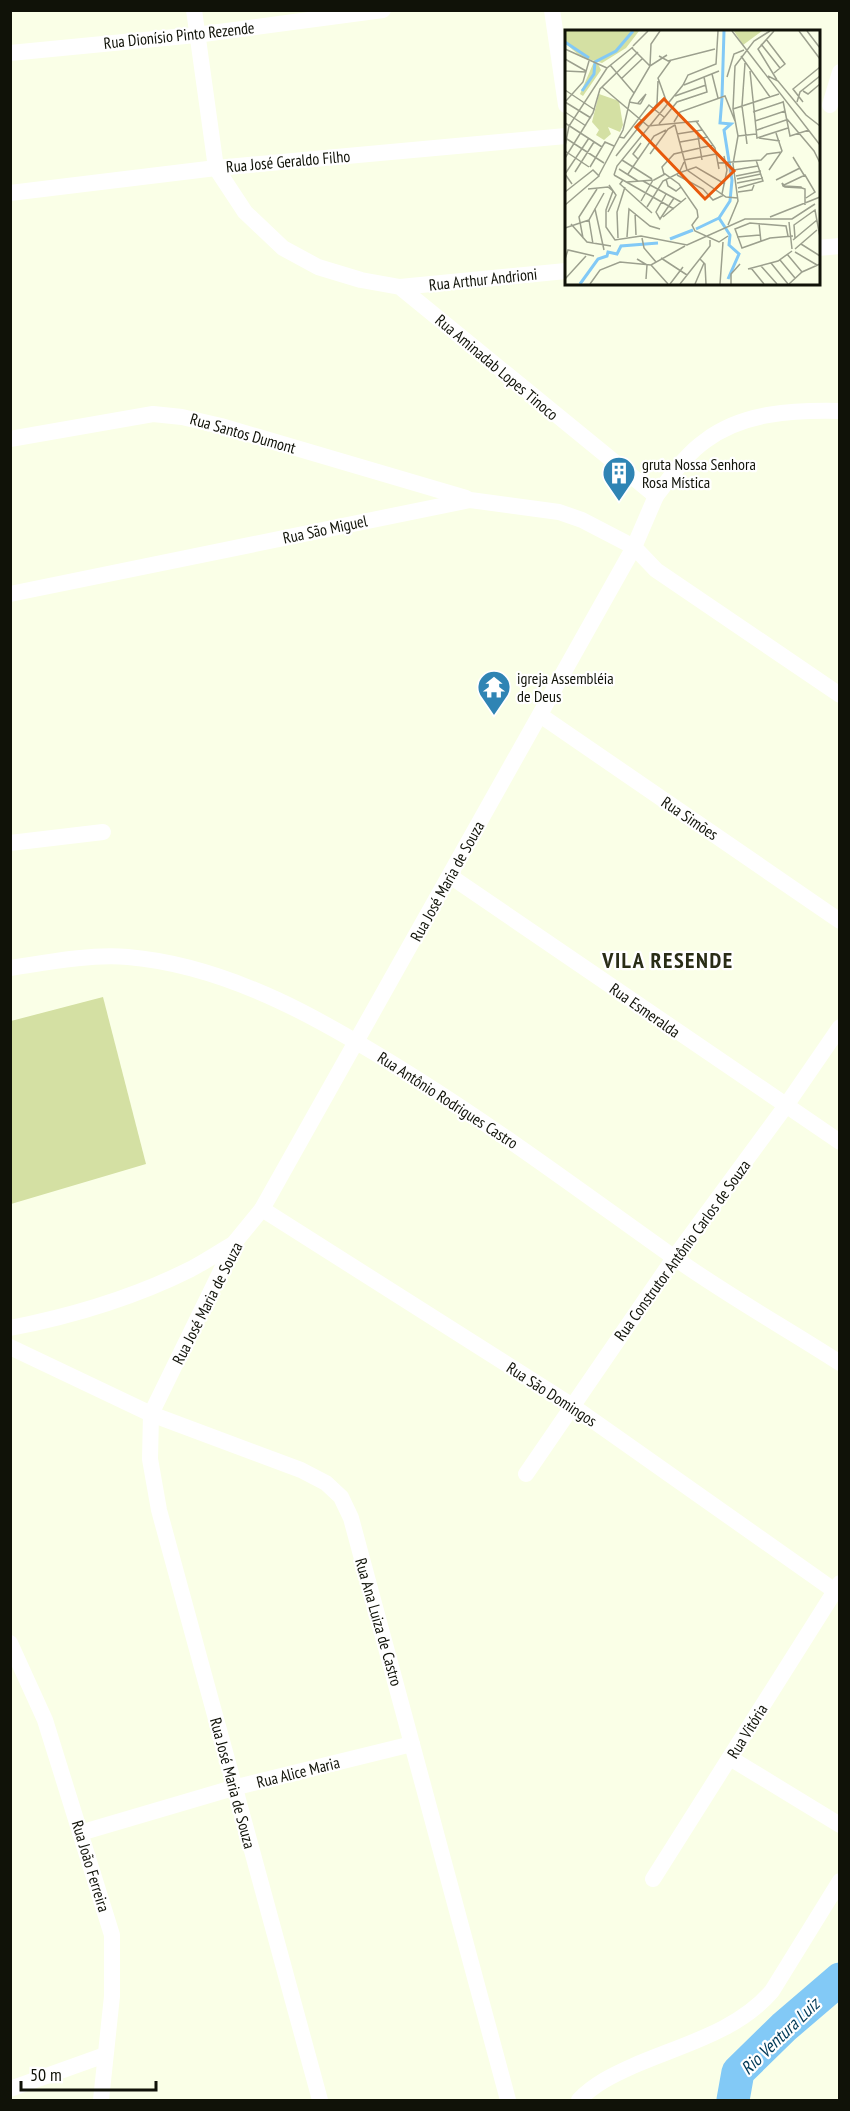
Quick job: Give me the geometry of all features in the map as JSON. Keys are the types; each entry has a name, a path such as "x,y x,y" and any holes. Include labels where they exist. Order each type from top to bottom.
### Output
{"street":[{"name":"Rua Aminadab Lopes Tinoco","path":"194,10 216,168 245,212 283,248 318,267 360,280 400,287 656,496"},
{"name":"Rua Dionísio Pinto Rezende","path":"10,53 196,35 383,10"},
{"path":"552,10 565,92"},
{"path":"829,105 840,72"},
{"name":"Rua José Geraldo Filho","path":"10,193 216,168 565,136"},
{"path":"820,248 840,246"},
{"name":"Rua Arthur Andrioni","path":"400,287 565,271"},
{"path":"840,411 775,413 738,423 706,440 681,463 656,496 634,547 672,583 840,695"},
{"name":"Rua Santos Dumont","path":"10,439 153,414 182,417 221,426 470,500"},
{"name":"Rua São Miguel","path":"10,594 470,500 560,512 582,520 634,547"},
{"name":"Rua José Maria de Souza","path":"320,2100 159,1510 150,1459 151,1414 235,1242 262,1209 634,547"},
{"name":"Rua Simões","path":"540,715 840,921"},
{"path":"10,843 103,832"},
{"name":"Rua Esmeralda","path":"450,876 785,1107 840,1142"},
{"name":"Rua Antônio Rodrigues Castro","path":"10,968 74,958 128,957 184,967 223,978 262,994 357,1041 483,1121 674,1258 840,1363"},
{"name":"Rua Construtor Antônio Carlos de Souza","path":"526,1474 571,1405 674,1258 785,1107 840,1027"},
{"name":"Rua São Domingos","path":"262,1209 571,1405 837,1587"},
{"path":"10,1328 49,1321 129,1295 191,1269 235,1242"},
{"name":"Rua Ana Luiza de Castro","path":"10,1347 151,1414 301,1470 326,1483 341,1497 351,1518 508,2100"},
{"name":"Rua Vitória","path":"653,1878 837,1587"},
{"name":"Rua João Ferreira","path":"10,1643 45,1720 112,1935 112,1996 101,2100"},
{"name":"Rua Alice Maria","path":"80,1833 233,1788 412,1744"},
{"path":"730,1758 840,1825"},
{"path":"579,2100 591,2088 614,2074 732,2025 760,2005 772,1991 840,1881"},
{"path":"10,2089 105,2055"}],"green space":[{"path":"103,997 146,1164 11,1204 11,1021"}],"waterway":[{"name":"Rio Ventura Luiz","path":"733,2100 738,2072 784,2027 840,1979"}],"place":[{"name":"gruta Nossa Senhora Rosa Mística","path":"619,502"},
{"name":"igreja Assembléia de Deus","path":"494,716"}],"district":[{"name":"VILA RESENDE","path":"668,960"}]}
